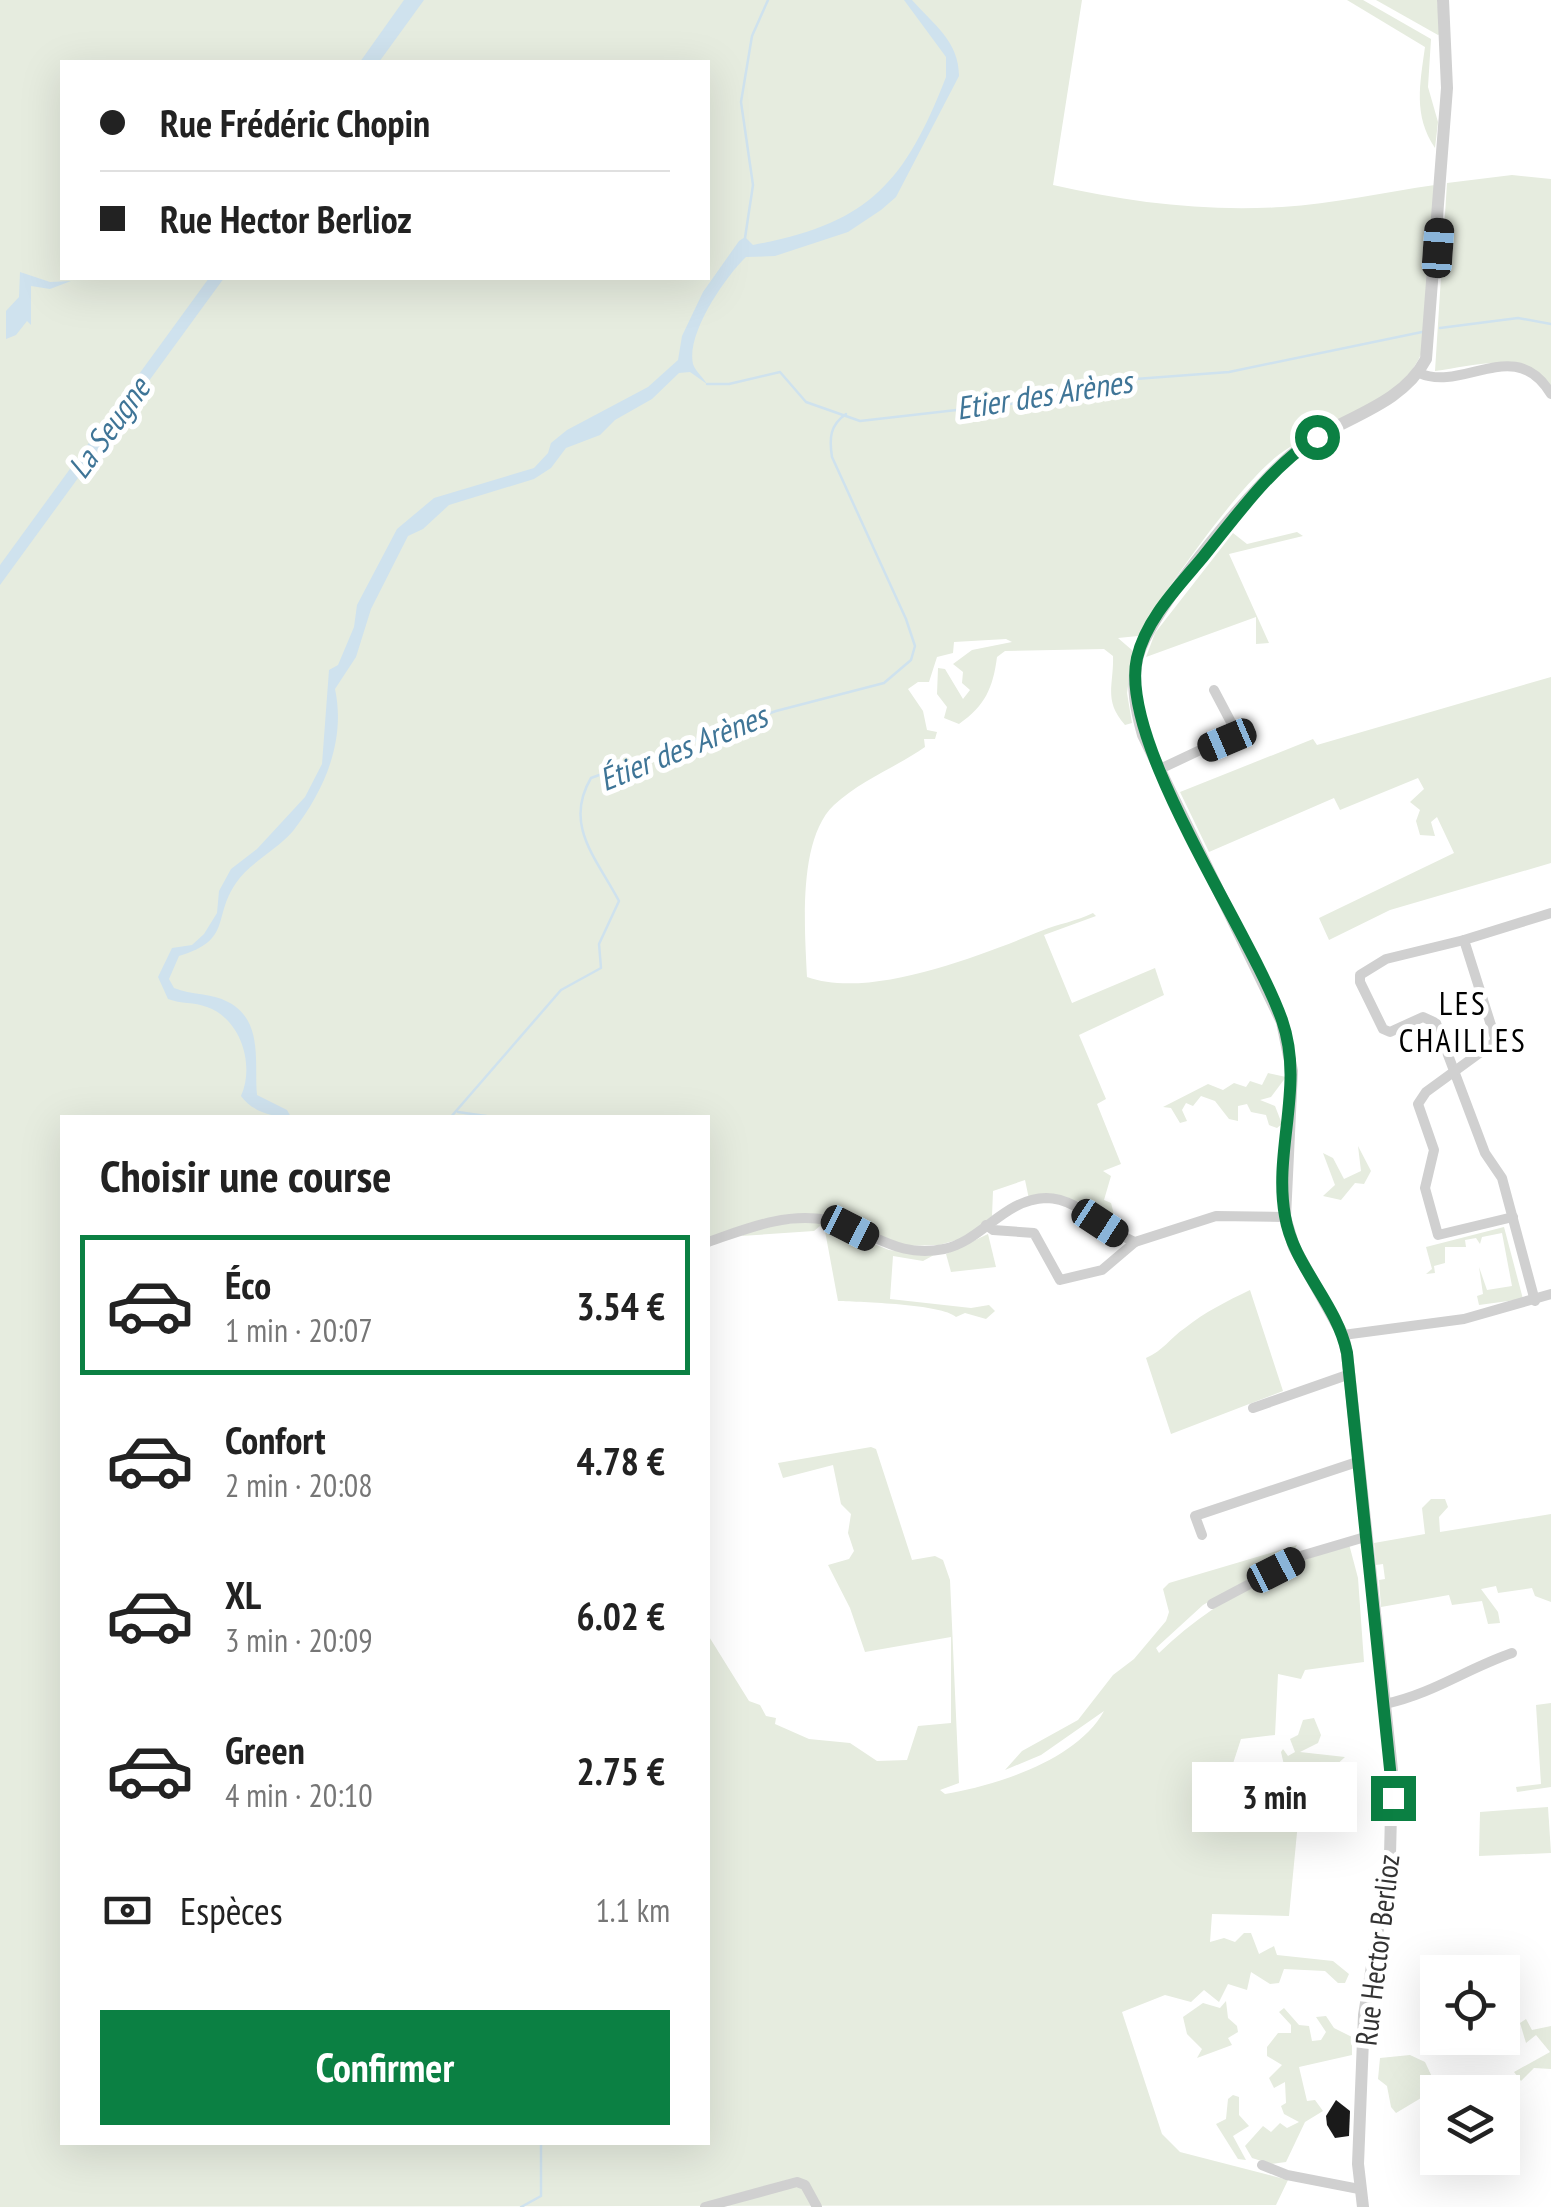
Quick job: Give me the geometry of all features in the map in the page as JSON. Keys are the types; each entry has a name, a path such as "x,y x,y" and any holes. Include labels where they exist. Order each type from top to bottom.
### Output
{"street":[{"path":"986,1225 993,1230 1034,1232 1060,1280 1102,1270 1135,1242 1216,1216 1285,1218 1292,1071 1282,1022 1143,735 1134,683 1137,657 1157,614 1284,460 1317,437 1394,396 1419,373 1431,338 1440,218 1447,88 1444,0"},
{"path":"1419,373 1440,376 1518,367 1541,378 1551,394"},
{"path":"1160,769 1232,735 1233,726 1214,690"},
{"path":"1535,1301 1502,1178 1485,1153 1431,1016 1390,1032 1383,1029 1360,975 1386,960 1551,913"},
{"path":"1464,940 1496,1041 1426,1092 1418,1104 1434,1150 1425,1188 1438,1234 1513,1218"},
{"path":"710,1241 783,1220 823,1219 882,1244 920,1251 958,1244 1016,1206 1055,1199 1135,1242"},
{"name":"Rue Hector Berlioz","path":"1285,1218 1294,1247 1343,1335 1385,1704 1393,1828 1366,1995 1359,2189 1363,2207"},
{"path":"1343,1335 1464,1319 1551,1294"},
{"path":"1253,1408 1350,1374"},
{"path":"1202,1535 1195,1516 1357,1462"},
{"path":"1212,1604 1304,1555 1364,1537"},
{"path":"1385,1704 1428,1695 1468,1669 1512,1653"},
{"path":"1262,2166 1286,2175 1359,2189"},
{"path":"705,2207 798,2182 806,2186 817,2207"}],"shaded area":[{"path":"0,0 1082,0 1053,185 1167,204 1253,208 1320,203 1435,185 1424,347 1412,369 1376,402 1287,449 1268,464 1198,546 1138,636 1118,638 1133,651 1127,693 1132,723 1125,725 1114,708 1113,656 1104,649 1005,651 997,657 990,687 975,710 959,724 944,718 947,707 937,694 938,668 945,669 963,699 970,690 962,683 963,672 953,664 972,650 1012,642 954,642 953,653 937,657 929,682 918,682 908,689 923,711 927,730 937,732 935,739 924,739 925,747 844,796 822,821 814,840 806,887 807,977 833,983 862,983 925,972 1093,913 1096,916 1044,935 1072,1003 1155,968 1164,995 1079,1035 1106,1099 1097,1104 1121,1164 1103,1171 1111,1176 1104,1200 1111,1203 1116,1222 1126,1230 1084,1209 1080,1201 1029,1199 1025,1180 993,1191 992,1216 964,1238 939,1245 906,1246 828,1216 710,1237 710,1115 60,1115 60,2145 710,2145 710,1638 749,1701 760,1705 766,1716 776,1718 775,1724 809,1739 850,1743 877,1761 907,1760 918,1726 951,1723 951,1637 865,1652 850,1608 828,1565 849,1559 854,1551 848,1533 851,1514 841,1504 833,1465 783,1478 778,1463 871,1447 876,1449 912,1560 935,1556 943,1560 950,1580 959,1783 940,1790 945,1794 1034,1768 1092,1728 1104,1711 1041,1755 1005,1770 1022,1751 1078,1720 1113,1675 1134,1659 1166,1621 1169,1612 1163,1589 1169,1583 1297,1545 1292,1555 1203,1605 1156,1648 1159,1653 1201,1617 1248,1588 1297,1563 1349,1544 1358,1578 1364,1662 1305,1670 1301,1679 1278,1674 1275,1735 1241,1739 1226,1785 1280,1790 1264,1817 1298,1822 1289,1916 1212,1914 1210,1942 1224,1938 1235,1942 1244,1933 1251,1933 1259,1954 1274,1946 1277,1955 1333,1961 1349,1974 1345,1983 1338,1983 1325,1971 1284,1969 1279,1983 1270,1984 1251,1972 1247,1990 1228,1984 1219,2002 1204,1990 1191,2002 1165,1995 1122,2012 1162,2134 1180,2152 1288,2180 1276,2205 0,2207"},
{"path":"1347,0 1363,0 1431,39 1428,87 1438,122 1435,148 1421,111 1425,47"},
{"path":"1376,0 1437,0 1441,33 1438,35"},
{"path":"1512,175 1551,179 1551,389 1541,376 1515,364 1435,371 1447,183"},
{"path":"1297,532 1303,536 1229,554 1269,643 1256,644 1256,617 1146,657 1155,633 1233,533 1247,544"},
{"path":"1551,677 1551,863 1390,910 1329,940 1319,918 1454,853 1437,817 1431,822 1435,836 1420,835 1416,821 1420,810 1410,802 1424,789 1418,778 1340,810 1334,798 1209,852 1180,792 1313,739 1317,745"},
{"path":"1268,1073 1286,1077 1271,1097 1260,1100 1275,1106 1282,1124 1277,1128 1269,1125 1266,1115 1251,1112 1247,1104 1238,1106 1238,1121 1229,1119 1215,1101 1201,1096 1193,1106 1186,1103 1182,1110 1187,1121 1180,1123 1171,1108 1163,1107 1208,1084 1223,1090 1234,1083 1246,1087 1250,1081 1262,1085"},
{"path":"1358,1146 1371,1171 1364,1184 1355,1183 1341,1200 1323,1196 1335,1185 1323,1153 1333,1158 1344,1179 1361,1171"},
{"path":"817,1221 889,1250 934,1255 923,1261 893,1256 890,1299 971,1308 989,1305 995,1311 986,1319 965,1313 956,1317 919,1306 838,1301 825,1231 820,1226 814,1231 741,1236 763,1226"},
{"path":"1504,1227 1523,1299 1479,1305 1477,1296 1483,1294 1479,1267 1487,1290 1512,1286 1502,1233 1482,1237 1480,1244 1476,1238 1465,1240 1466,1247 1445,1247 1445,1263 1434,1266 1435,1273 1426,1274 1432,1269 1426,1247"},
{"path":"988,1234 996,1267 951,1272 946,1254"},
{"path":"1250,1290 1283,1391 1171,1434 1146,1358 1200,1317"},
{"path":"1431,1499 1445,1499 1448,1507 1439,1517 1440,1532 1551,1514 1551,1602 1535,1596 1532,1588 1498,1593 1496,1586 1481,1589 1498,1612 1500,1623 1488,1624 1482,1601 1452,1605 1449,1595 1381,1607 1379,1580 1385,1579 1383,1564 1376,1565 1374,1543 1425,1534 1422,1508"},
{"path":"1551,1703 1551,1787 1517,1792 1516,1787 1541,1784 1536,1705"},
{"path":"1314,1718 1321,1735 1318,1743 1300,1752 1345,1757 1333,1768 1300,1770 1284,1765 1281,1752 1283,1749 1288,1756 1295,1752 1290,1739 1298,1735 1303,1720"},
{"path":"1548,1807 1551,1853 1479,1856 1480,1812"},
{"path":"1226,2001 1228,2018 1238,2032 1228,2038 1232,2045 1197,2058 1202,2049 1187,2034 1183,2017 1203,2003 1220,2008"},
{"path":"1284,2008 1299,2025 1309,2026 1312,2041 1321,2040 1326,2032 1316,2017 1326,2016 1334,2028 1352,2037 1352,2055 1299,2067 1307,2101 1315,2100 1323,2111 1305,2122 1286,2162 1271,2164 1252,2158 1245,2146 1263,2126 1271,2132 1280,2123 1287,2128 1299,2122 1284,2114 1281,2106 1286,2103 1285,2082 1274,2088 1269,2078 1282,2065 1267,2056 1267,2047 1278,2033 1291,2033 1291,2025 1279,2012"},
{"path":"1526,2019 1532,2030 1551,2026 1551,2069 1534,2068 1521,2081 1514,2072 1550,2052 1536,2035 1526,2043 1520,2023"},
{"path":"1410,2055 1425,2062 1431,2075 1420,2075 1420,2099 1396,2113 1387,2086 1378,2079 1380,2058"},
{"path":"1233,2095 1239,2097 1239,2115 1249,2126 1233,2136 1246,2160 1238,2159 1216,2124 1226,2119 1228,2099"}],"water":[{"path":"404,0 424,0 380,60 361,60"},
{"path":"904,0 912,0 944,34 955,53 959,76 896,197 848,232 775,256 746,257 728,278 701,322 692,352 695,369 707,384 690,372 679,373 652,399 615,420 600,435 566,448 551,468 534,479 449,505 423,529 408,536 371,609 356,657 335,689 335,746 315,799 293,831 236,883 214,935 196,950 179,956 169,979 174,988 228,1002 247,1020 255,1044 257,1095 290,1115 257,1110 241,1096 245,1057 229,1022 207,1007 168,999 158,977 172,948 192,945 204,934 217,913 219,891 231,869 257,849 305,797 322,764 329,670 338,665 354,627 357,605 397,529 434,498 534,468 548,453 551,443 567,430 648,387 678,360 682,336 703,292 739,241 745,237 753,245 825,225 877,194 914,146 946,77 946,57"},
{"path":"20,272 50,282 71,281 50,289 31,286 31,325 27,321 16,335 6,339 6,311 19,297"},
{"name":"La Seugne","path":"208,280 223,280 0,585 0,565"}],"building":[{"path":"1336,2100 1350,2111 1349,2136 1335,2138 1327,2125 1326,2116"}],"waterway":[{"path":"745,238 753,185 741,102 752,36 768,0"},
{"name":"Étier des Arènes","path":"1440,328 1518,318 1551,324"},
{"name":"Etier des Arènes","path":"707,384 729,384 780,372 806,402 860,421 1019,403 1122,380 1229,372 1422,332"},
{"name":"Étier des Arènes","path":"453,1115 561,990 601,968 599,944 619,901 593,856 582,826 580,811 591,778 776,711 884,683 911,660 915,646 906,619 832,457 832,432 846,414"},
{"path":"458,1112 479,1115"},
{"path":"521,2207 541,2196 541,2145"}],"district":[{"name":"LES CHAILLES","path":"1463,1022"}],"route":[{"path":"1317,437 1271,474 1157,614 1137,657 1134,683 1143,735 1264,978 1289,1049 1292,1095 1285,1218 1294,1247 1343,1335 1347,1353 1393,1798"}]}
